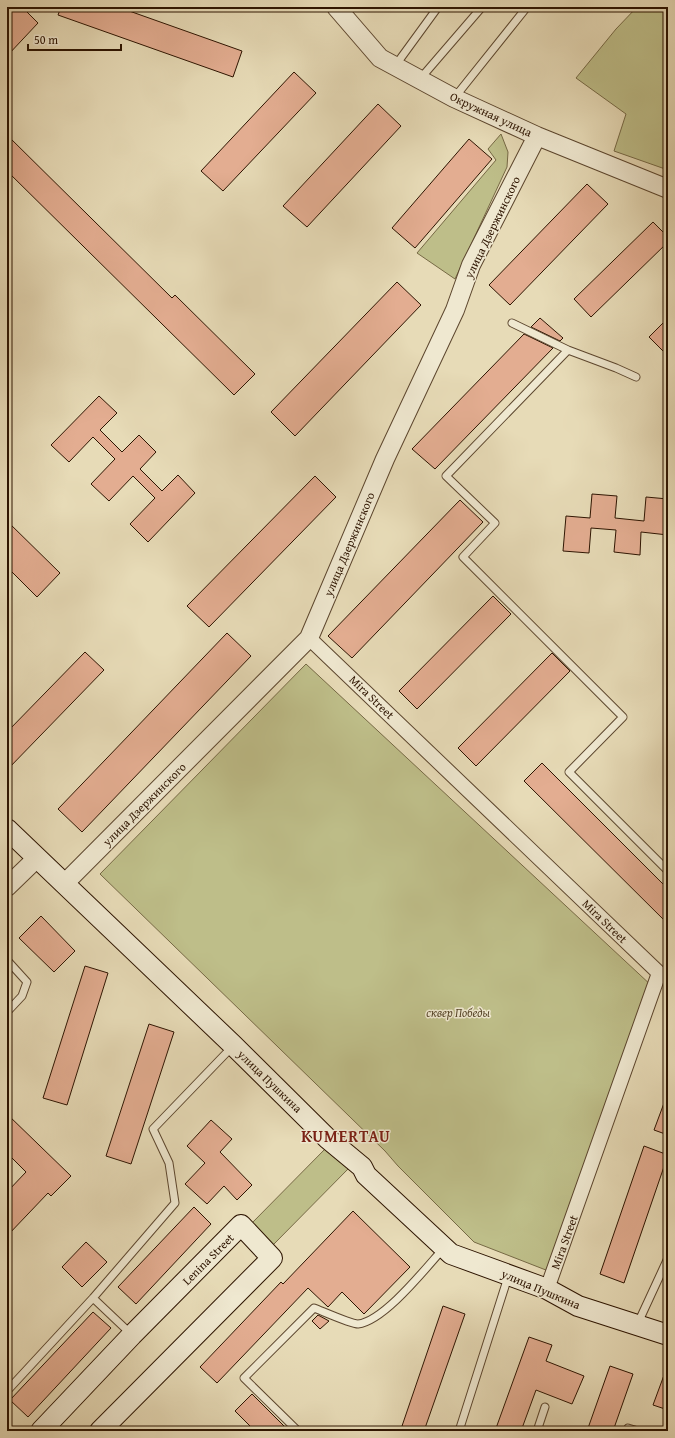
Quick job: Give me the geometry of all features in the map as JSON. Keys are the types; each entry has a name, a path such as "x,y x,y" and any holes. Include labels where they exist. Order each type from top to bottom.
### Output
{"main road":[{"name":"улица Пушкина","path":"7,829 233,1045 327,1138 362,1167 366,1175 451,1254 547,1289 578,1306 668,1335"},
{"name":"Lenina Street","path":"41,1431 132,1335 241,1225 272,1258 100,1431"}],"street":[{"name":"Окружная улица","path":"339,8 380,58 454,98 537,136 668,189"},
{"name":"улица Дзержинского","path":"64,884 309,638 385,459 455,310 471,265 537,136"},
{"name":"Mira Street","path":"309,638 352,677 659,974 547,1289"},
{"path":"7,887 37,858"}],"lane":[{"path":"395,66 438,7"},
{"path":"420,79 482,7"},
{"path":"454,98 527,7"},
{"path":"512,323 568,350 636,377"},
{"path":"568,350 446,476 495,523 462,558 623,717 569,772 668,872"},
{"path":"7,960 27,982 22,996 7,1012"},
{"path":"7,1392 94,1298 175,1203 169,1163 152,1129 233,1045"},
{"path":"298,1431 244,1378 314,1308 356,1324 371,1320 386,1310 445,1248"},
{"path":"637,1324 668,1258"},
{"path":"459,1431 508,1275"},
{"path":"94,1298 132,1335"},
{"path":"536,1431 545,1407"},
{"path":"627,1431 628,1428 638,1431"}],"green space":[{"path":"637,7 668,7 668,170 614,151 626,114 576,78 616,29"},
{"path":"501,134 508,152 507,167 455,279 417,253 496,160 488,149"},
{"name":"сквер Победы","path":"306,664 653,987 551,1272 474,1242 385,1151 100,874"},
{"path":"327,1147 349,1168 273,1245 251,1224"}],"building":[{"path":"12,7 22,7 38,23 7,56 7,12"},
{"path":"61,7 118,7 242,51 233,77 58,15"},
{"path":"294,72 316,93 223,191 201,171"},
{"path":"378,104 401,126 307,227 283,206"},
{"path":"7,135 172,298 175,295 255,374 234,395 7,171"},
{"path":"469,139 492,159 415,248 392,228"},
{"path":"587,184 608,204 510,305 489,285"},
{"path":"653,222 668,237 668,242 591,317 574,299"},
{"path":"397,282 421,305 295,436 271,412"},
{"path":"540,318 563,338 560,341 531,327"},
{"path":"668,318 668,356 649,337"},
{"path":"524,334 553,348 435,469 412,449"},
{"path":"99,396 117,413 100,430 122,452 139,435 156,452 140,469 162,491 178,475 195,493 148,542 130,524 155,498 133,476 109,501 91,484 115,459 93,437 69,462 51,445"},
{"path":"315,476 336,497 209,627 187,606"},
{"path":"592,494 617,496 615,518 644,521 646,497 668,499 668,535 641,532 640,555 614,552 616,530 591,528 589,553 563,551 566,516 590,518"},
{"path":"460,500 483,522 352,658 328,636"},
{"path":"7,521 60,573 37,597 12,572 7,577"},
{"path":"493,596 511,614 417,709 399,691"},
{"path":"227,633 251,656 82,832 58,809"},
{"path":"85,652 104,670 7,770 7,732"},
{"path":"552,653 570,671 476,766 458,748"},
{"path":"542,763 668,889 668,924 524,781"},
{"path":"41,916 75,951 54,972 19,938"},
{"path":"85,966 108,973 67,1105 43,1098"},
{"path":"149,1024 174,1032 131,1164 106,1156"},
{"path":"668,1095 668,1135 654,1130"},
{"path":"7,1114 71,1176 51,1196 48,1193 7,1236 7,1192 26,1172 7,1153"},
{"path":"211,1120 232,1139 220,1152 252,1185 237,1200 224,1186 207,1204 185,1184 205,1163 187,1146"},
{"path":"644,1146 668,1155 624,1283 600,1274"},
{"path":"194,1207 211,1224 136,1304 118,1287"},
{"path":"353,1211 410,1267 364,1314 342,1292 328,1307 308,1288 217,1383 200,1367 281,1282 283,1284"},
{"path":"86,1242 107,1262 82,1287 62,1267"},
{"path":"443,1306 465,1314 424,1431 417,1431 402,1426"},
{"path":"93,1312 111,1328 28,1417 10,1400"},
{"path":"318,1315 329,1321 320,1329 312,1321"},
{"path":"529,1337 552,1345 546,1361 584,1376 572,1404 536,1390 521,1431 495,1431"},
{"path":"610,1366 633,1374 613,1431 587,1431"},
{"path":"668,1367 668,1410 653,1405"},
{"path":"252,1394 289,1431 255,1431 235,1411"}],"district":[{"name":"KUMERTAU","path":"346,1136"}]}
